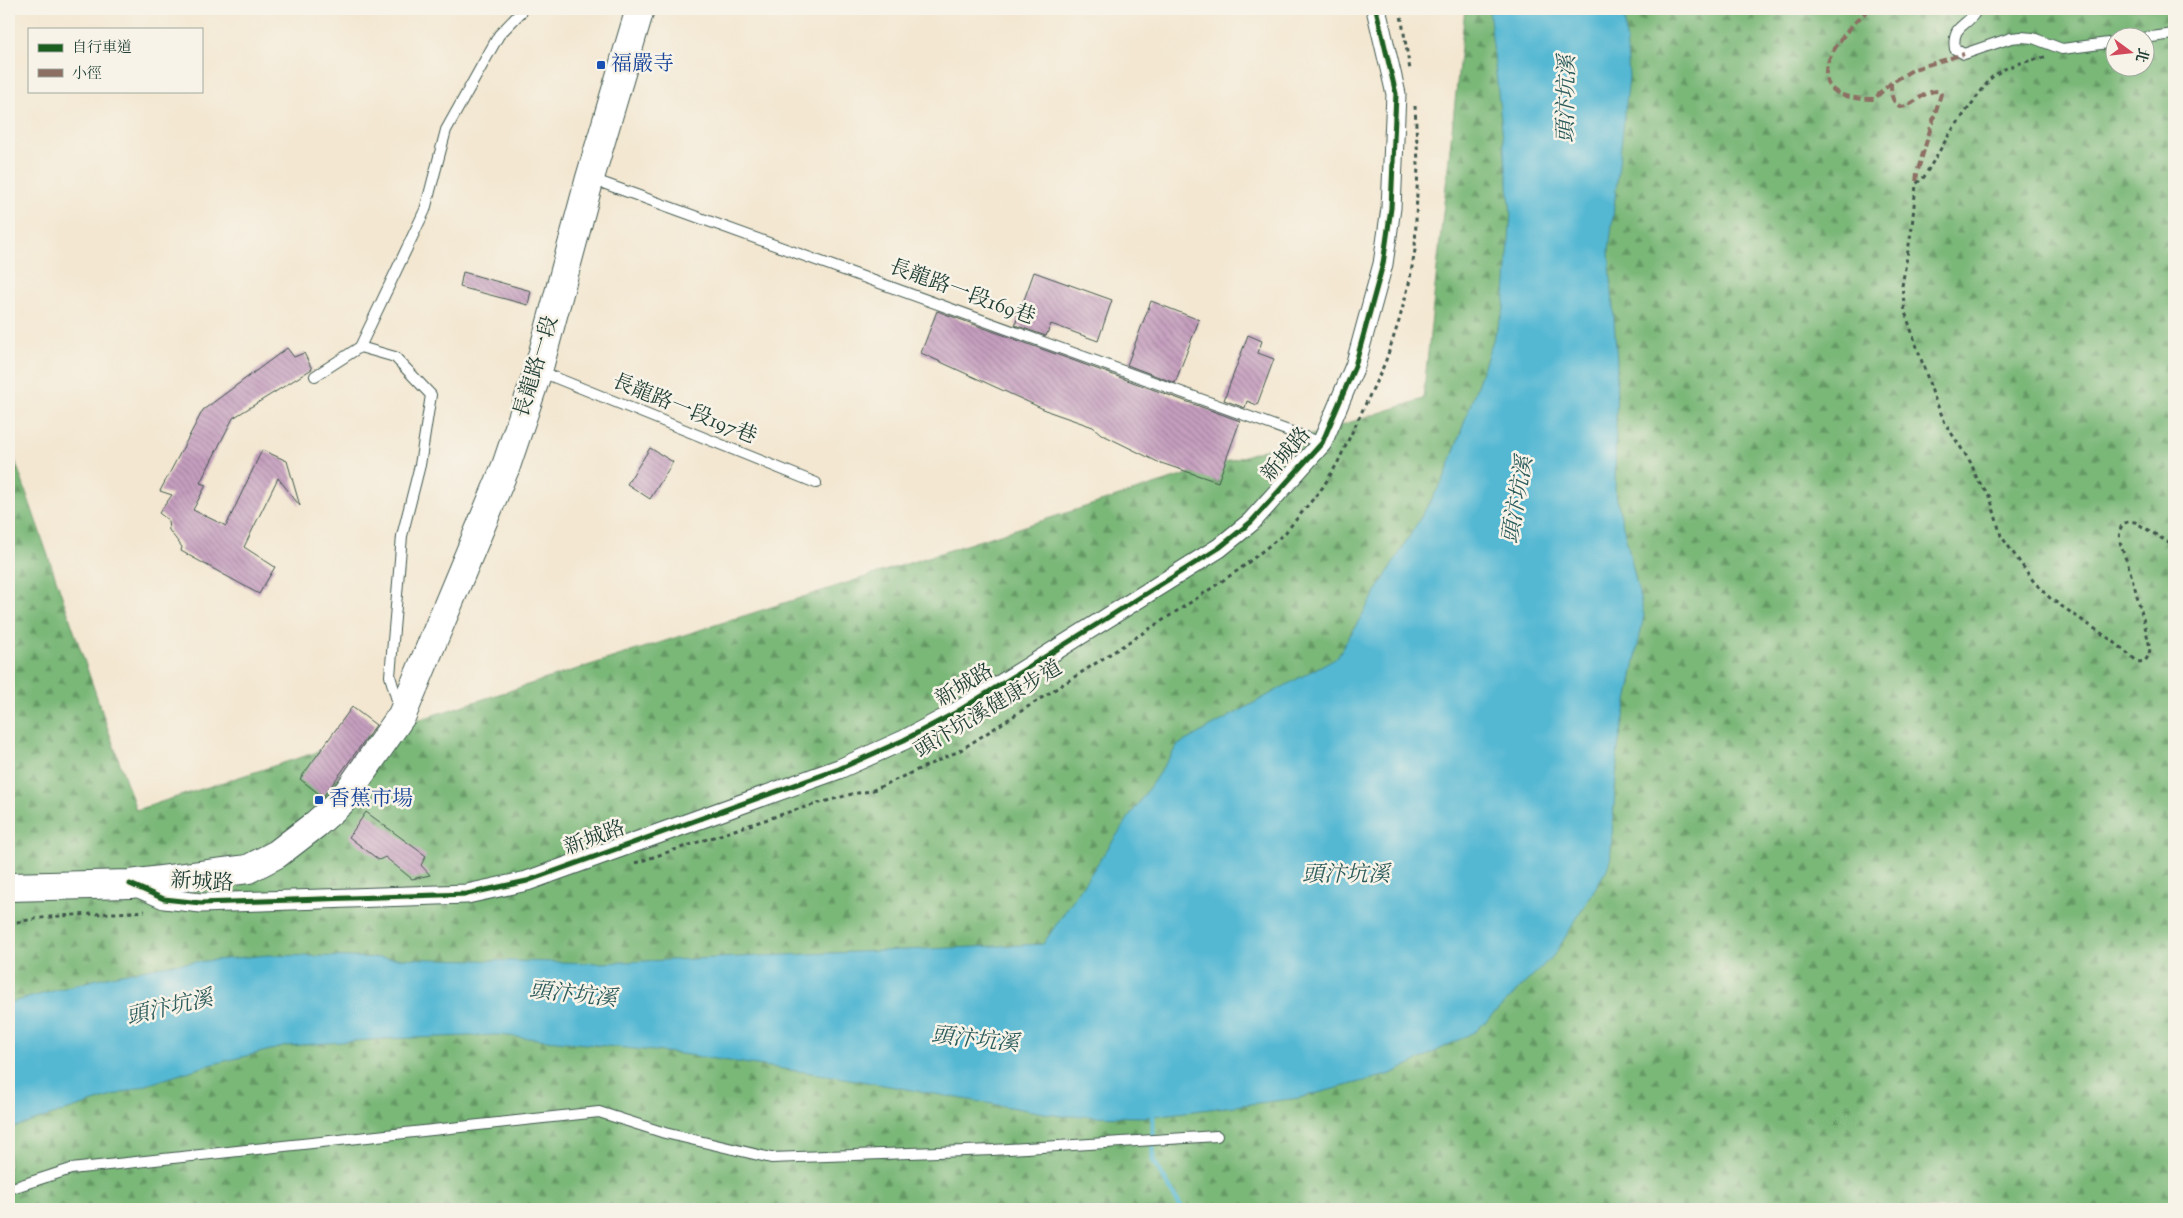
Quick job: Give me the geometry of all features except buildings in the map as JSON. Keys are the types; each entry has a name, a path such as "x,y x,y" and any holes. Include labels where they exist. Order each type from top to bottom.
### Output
{"main road":[{"name":"長龍路一段","path":"9,887 130,884 248,870 276,854 316,824 341,802 402,715 506,466 538,371 590,178 640,9"}],"street":[{"name":"新城路","path":"130,884 164,899 201,903 467,894 527,881 839,769 904,740 955,713 1219,548 1251,522 1322,443 1355,366 1383,264 1391,208 1396,94 1376,9"}],"lane":[{"path":"315,376 360,347 425,210 446,130 499,35 524,9"},
{"path":"1977,9 1974,16 1958,29 1954,37 1956,48 1964,54 2011,38 2021,37 2033,38 2062,49 2106,43"},
{"path":"2156,36 2174,34"},
{"name":"長龍路一段169巷","path":"590,178 1322,443"},
{"path":"360,347 395,357 431,395 420,464 402,536 390,676 402,715"},
{"name":"長龍路一段197巷","path":"538,371 816,483"},
{"path":"9,1189 71,1169 599,1112 665,1133 770,1158 993,1150 1218,1136"}],"path":[{"path":"1400,9 1411,76"},
{"path":"2062,49 2043,58 2017,64 2002,70 1991,78 1950,133 1924,177 1916,184 1912,227 1902,286 1905,312 1934,397 1946,424 1971,463 1977,479 1990,497 2001,536 2034,582 2052,598 2114,642 2138,662 2145,662 2150,655 2150,648 2129,566 2120,540 2120,530 2124,523 2129,521 2135,522 2174,546"},
{"path":"9,924 50,916 155,909"}],"green space":[{"path":"1465,9 2174,9 2174,1209 9,1209 9,443 136,810 1423,399"}],"water":[{"name":"頭汴坑溪","path":"1489,9 1624,9 1629,77 1609,251 1617,361 1615,491 1644,615 1618,748 1610,864 1555,954 1476,1031 1391,1074 1299,1098 1145,1117 1061,1116 832,1076 674,1053 498,1035 383,1039 287,1046 209,1065 9,1129 9,1003 97,979 172,964 268,955 599,963 1043,944 1178,745 1337,657 1445,477 1504,309 1511,213"}],"waterway":[{"path":"1153,1110 1153,1160 1182,1209"}],"marked path":[{"path":"1869,9 1855,22 1833,52 1827,66 1826,79 1833,90 1848,97 1874,99 1891,83 1914,69 1964,54"},
{"path":"1891,83 1892,97 1901,107 1911,104 1933,91 1939,91 1941,94 1917,173 1916,184"}],"cycle path":[{"name":"頭汴坑溪健康步道","path":"130,884 164,899 201,903 467,894 527,881 839,769 904,740 955,713 1219,548 1251,522 1322,443 1355,366 1383,264 1391,208 1396,94 1376,9"}],"place":[{"name":"福嚴寺","path":"601,65"},
{"name":"香蕉市場","path":"319,800"}]}
